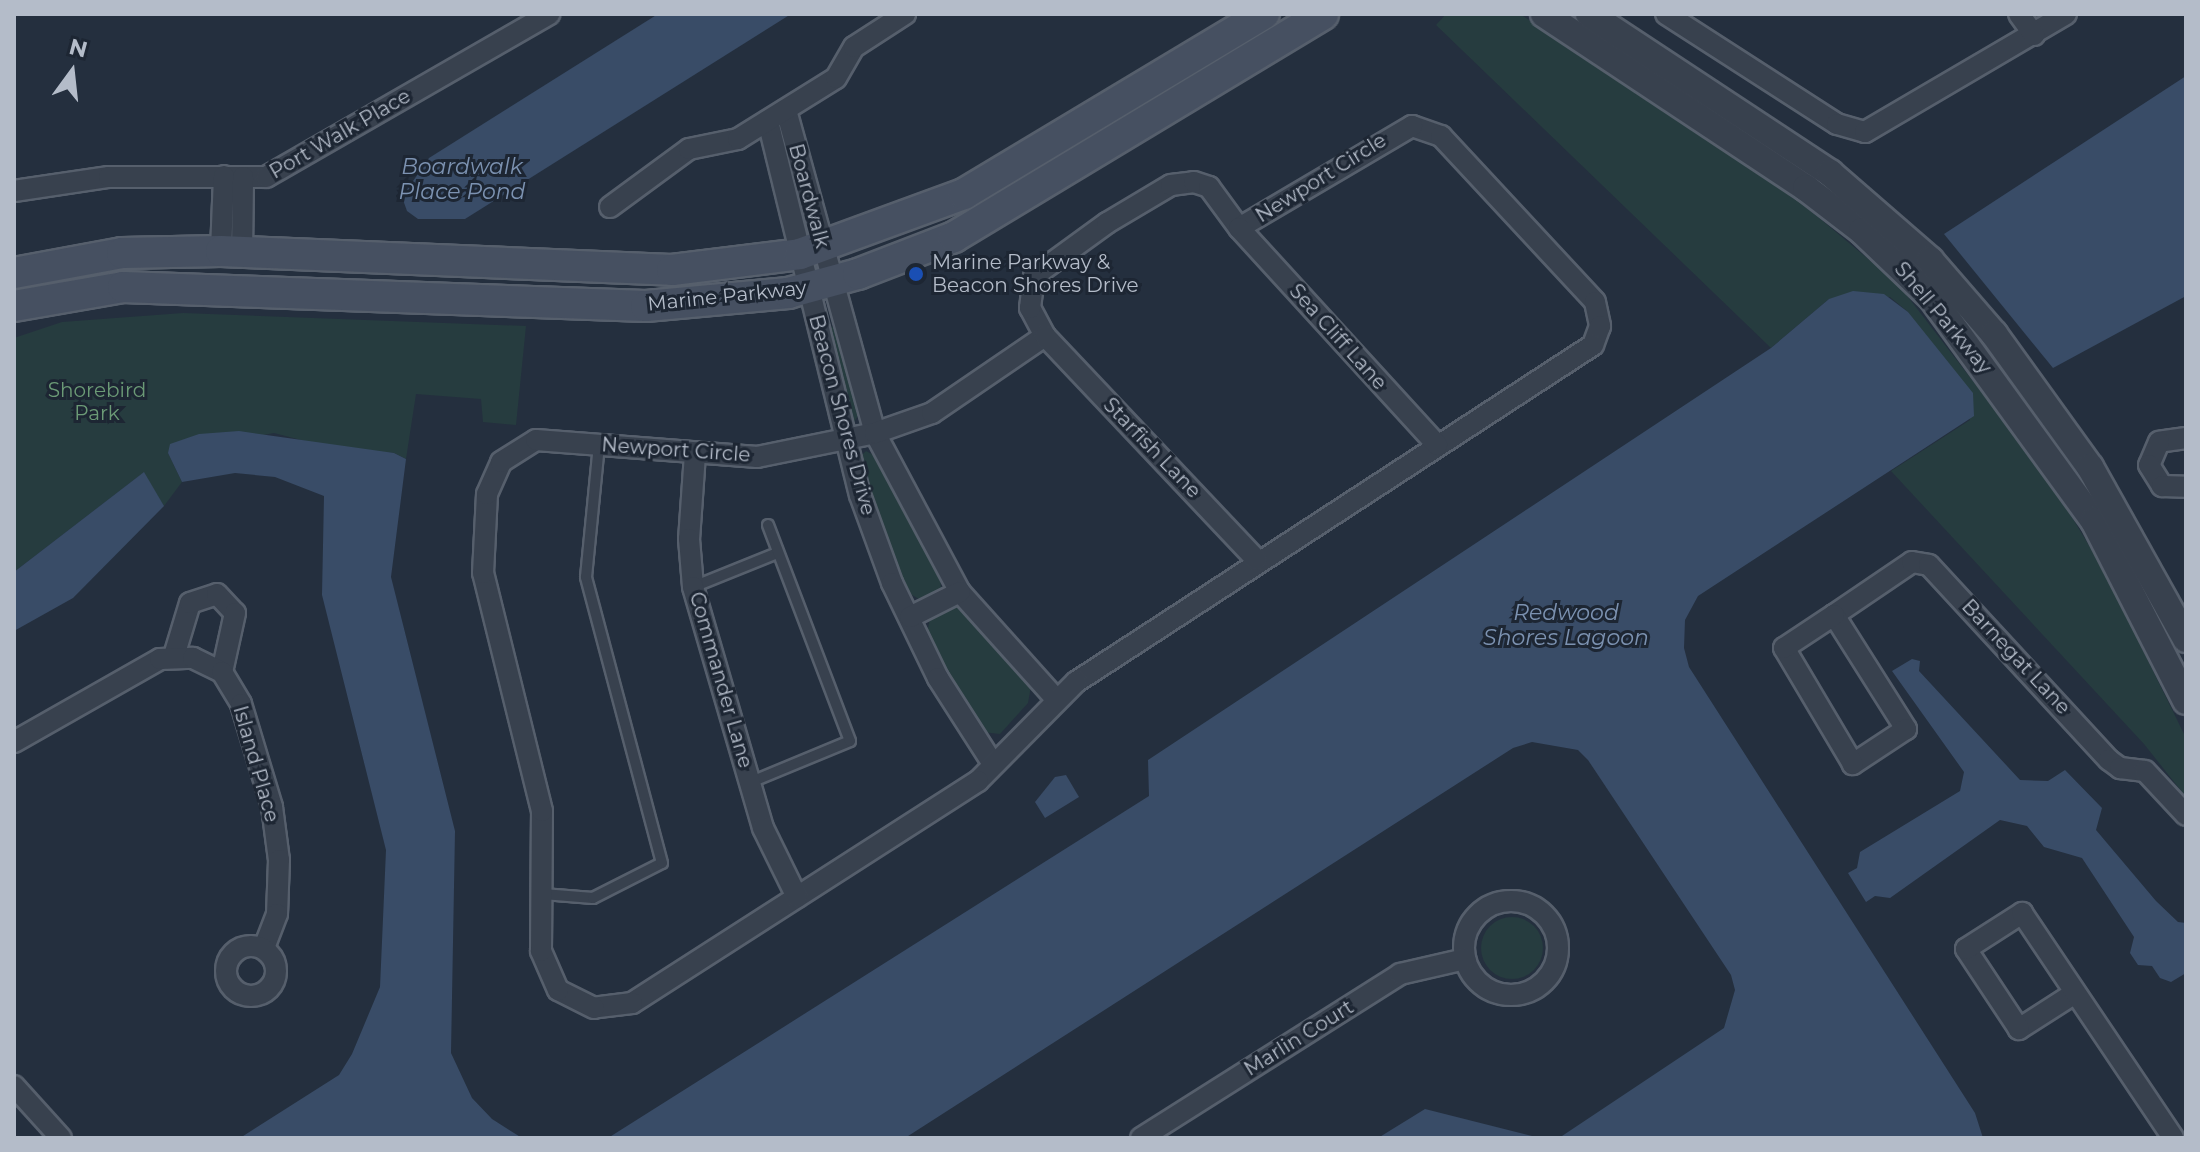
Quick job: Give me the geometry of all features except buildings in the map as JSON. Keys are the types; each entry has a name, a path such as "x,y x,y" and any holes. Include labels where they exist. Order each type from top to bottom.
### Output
{"main road":[{"name":"Marine Parkway","path":"14,273 122,253 231,252 672,270 811,251 964,194 1264,14"},
{"name":"Marine Parkway","path":"14,306 123,287 646,306 820,286 914,255 994,215 1323,14"}],"street":[{"path":"610,207 689,149 738,139 836,78 854,47 905,14"},
{"name":"Shell Parkway","path":"1544,14 1816,195 1932,298 2094,521 2186,701"},
{"name":"Shell Parkway","path":"1589,14 1830,173 1930,260 1994,334 2090,467 2186,639"},
{"path":"1666,14 1837,124 1865,132 2066,14"},
{"path":"2019,14 2034,35"},
{"name":"Port Walk Place","path":"14,191 109,177 234,177 278,172 541,16"},
{"name":"Boardwalk","path":"777,115 820,286"},
{"name":"Newport Circle","path":"1427,127 1585,291 1599,312 1593,345 1257,560 1055,698 978,781 632,1003 602,1009 570,999 547,974 541,951 542,811 483,573 487,494 497,467 524,443 599,444 757,457 875,433 942,408 1045,336 1030,308 1030,287 1041,267 1171,185 1194,182 1209,187 1239,228 1395,132 1427,127"},
{"path":"231,252 234,177"},
{"name":"Sea Cliff Lane","path":"1239,228 1437,445"},
{"name":"Beacon Shores Drive","path":"820,286 875,433 960,592 1055,698"},
{"name":"Beacon Shores Drive","path":"820,286 846,440 860,495 938,678 993,764"},
{"name":"Starfish Lane","path":"1045,336 1257,560"},
{"path":"2186,438 2159,442 2149,465 2162,486 2186,487"},
{"name":"Commander Lane","path":"695,454 689,539 693,587 763,828 797,897"},
{"name":"Barnegat Lane","path":"1834,615 1906,729 1853,764 1784,648 1912,562 1929,565 2109,760 2120,768 2145,771 2186,815"},
{"path":"910,617 960,592"},
{"path":"14,742 148,665 174,656 222,672 235,613 217,594 190,603 174,656"},
{"name":"Island Place","path":"222,672 241,704 272,807 279,860 277,914 264,948"},
{"path":"1501,902 1530,905 1543,913 1558,939 1553,971 1543,984 1521,994 1497,994 1482,986 1465,959 1468,930 1487,908 1501,902"},
{"path":"2075,993 2019,1029 1966,949 2022,913 2173,1138"},
{"name":"Marlin Court","path":"1141,1138 1400,974 1465,959"},
{"path":"14,1086 61,1138"}],"lane":[{"path":"543,894 593,898 649,874 662,863 586,577 599,444"},
{"path":"751,782 850,741 768,525"},
{"path":"693,587 777,553"}],"green space":[{"path":"1446,14 1520,14 1793,196 1898,284 2050,481 2102,567 2186,738 2186,797 2144,744 1891,471 1970,420 1908,312 1890,297 1829,299 1771,348 1436,25"},
{"name":"Shorebird Park","path":"183,313 526,326 516,425 483,422 481,399 416,394 406,459 394,453 332,448 274,433 168,453 182,482 164,506 143,473 14,572 14,338 62,322"},
{"path":"830,326 839,330 858,416 854,422 850,421"},
{"path":"866,451 884,461 884,474 940,575 941,589 924,602 907,592 878,519 859,458"},
{"path":"954,604 1031,686 1028,703 1000,734 982,732 927,633 930,619"},
{"path":"1512,917 1524,919 1534,926 1541,936 1541,960 1534,970 1524,977 1512,979 1500,977 1490,970 1483,960 1481,948 1483,936 1490,926 1500,919"}],"water":[{"name":"Boardwalk Place Pond","path":"658,14 791,14 465,219 418,219 407,211 402,197 429,158"},
{"path":"2186,76 2186,296 2053,368 1944,234"},
{"name":"Redwood Shores Lagoon","path":"1853,291 1884,294 1908,312 1973,393 1974,416 1698,596 1685,620 1684,648 1689,667 1975,1113 1983,1138 1559,1138 1724,1028 1735,990 1731,975 1588,760 1578,750 1532,742 1513,748 905,1138 608,1138 1149,796 1148,760 1771,348 1829,299"},
{"path":"239,431 394,453 406,459 391,577 455,831 451,1053 472,1098 492,1119 522,1138 240,1138 339,1075 352,1054 380,987 386,850 322,595 324,496 275,477 235,473 182,482 168,453 170,444 199,434"},
{"path":"144,472 164,506 73,598 14,631 14,572"},
{"path":"1912,659 1920,661 1919,671 2020,780 2048,781 2065,770 2102,808 2096,830 2156,901 2178,922 2186,923 2186,973 2171,982 2160,978 2152,966 2138,965 2130,953 2134,937 2082,858 2044,847 2027,826 2000,820 1890,898 1875,896 1866,902 1848,873 1857,868 1860,852 1960,791 1964,772 1892,671"},
{"path":"1066,775 1079,797 1045,818 1035,802 1055,777"},
{"path":"1425,1109 1540,1138 1378,1138"}],"place":[{"name":"Marine Parkway & Beacon Shores Drive","path":"916,274"}]}
